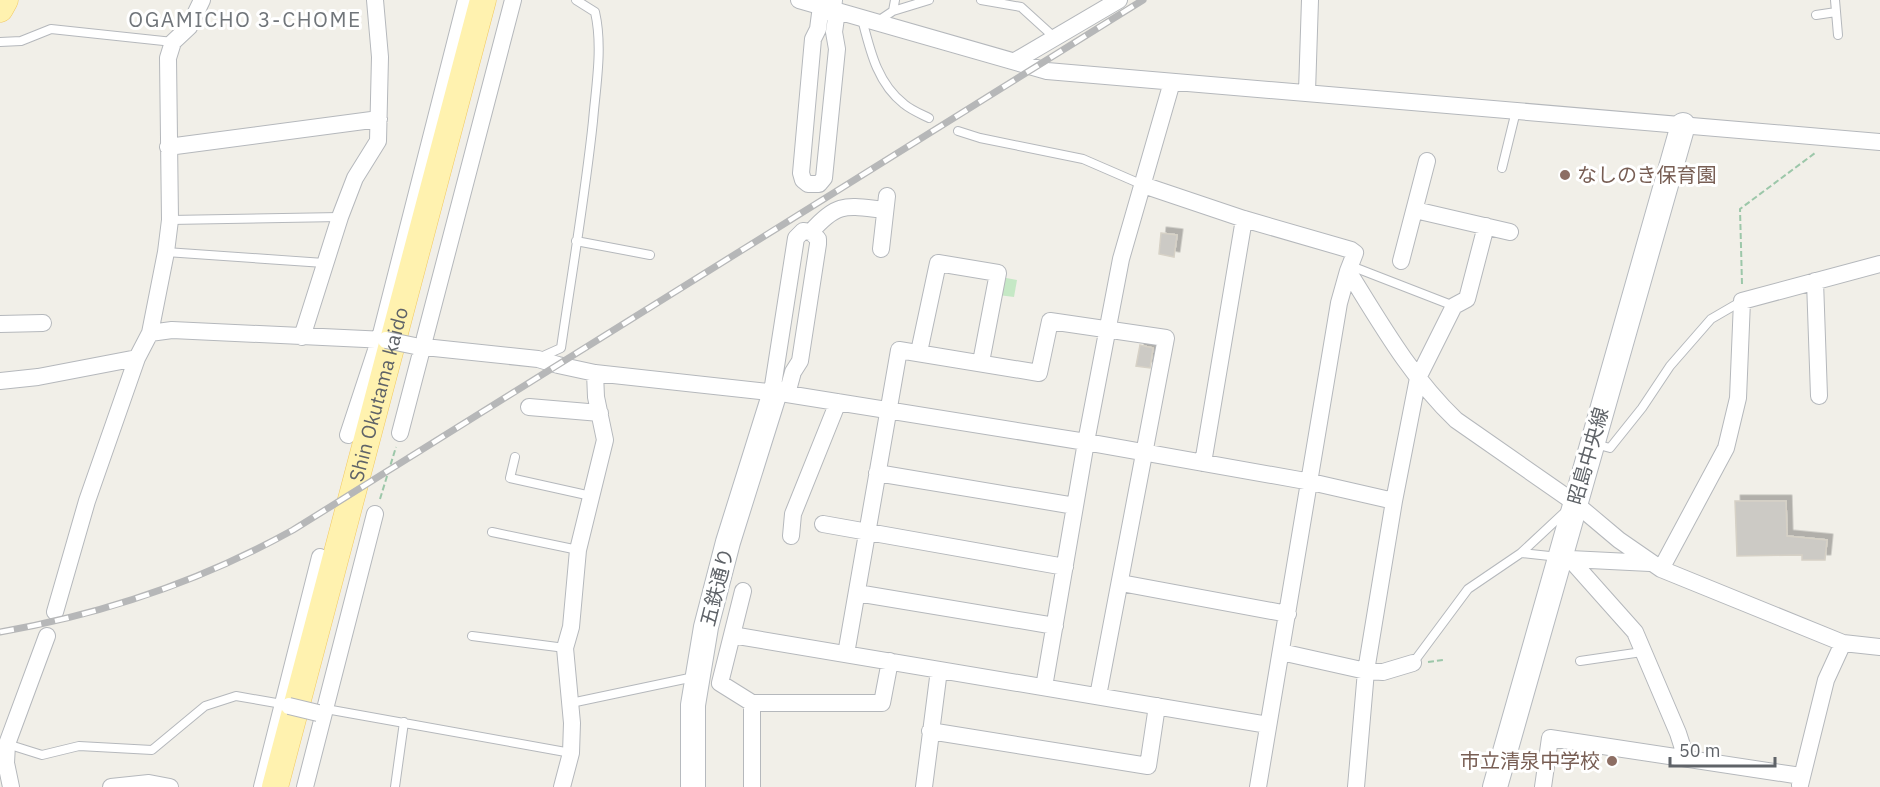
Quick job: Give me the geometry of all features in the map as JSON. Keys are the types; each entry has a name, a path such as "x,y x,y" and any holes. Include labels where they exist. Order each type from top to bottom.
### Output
{"main road":[{"path":"0,9 5,0"},
{"name":"Shin Okutama kaido","path":"275,787 483,0"},
{"name":"Shin Okutama kaido","path":"291,787 498,0"}],"street":[{"path":"55,612 87,501 137,358 150,333 170,220 168,58 173,42 189,27 202,0"},
{"path":"302,337 324,263 355,178 378,141 380,57 375,0"},
{"path":"348,435 383,339 466,0"},
{"path":"400,433 418,347 513,0"},
{"path":"799,0 829,6 868,21 1047,71 1880,142"},
{"path":"1015,62 1119,0"},
{"path":"1307,92 1310,0"},
{"path":"829,6 837,48 824,178 819,184 808,184 803,180 801,173 813,39 829,6"},
{"path":"1044,687 1086,442 1121,259 1172,82"},
{"path":"168,147 379,119"},
{"name":"昭島中央線","path":"1495,787 1564,558 1575,503 1683,125"},
{"path":"1401,261 1427,161"},
{"path":"1143,185 1244,219 1351,250 1355,257 1349,268 1339,303 1321,407 1311,483 1258,787"},
{"path":"778,393 800,361 818,244 818,239 811,232 825,217 838,208 886,203 881,249"},
{"path":"1415,210 1510,232"},
{"path":"1203,463 1244,219"},
{"path":"1356,787 1366,671 1394,501 1418,378 1454,306 1467,300 1486,226"},
{"path":"919,352 938,263 998,273 981,362"},
{"path":"1655,566 1725,448 1738,398 1742,301 1880,264"},
{"path":"1349,268 1397,351 1456,420 1575,503 1655,566 1843,643 1880,647"},
{"path":"1815,281 1819,396"},
{"path":"846,654 899,350 1039,373 1050,321 1166,338 1098,696"},
{"path":"0,324 43,323"},
{"path":"150,333 172,330 383,339 418,347 538,359 595,373 778,393 888,409 1203,463 1394,501"},
{"path":"0,381 38,377 137,358"},
{"path":"562,787 571,753 571,703 565,648 571,627 578,549 604,440 596,397 595,373"},
{"name":"五鉄通り","path":"693,787 693,705 706,627 728,542 778,393"},
{"path":"791,536 793,514 838,402"},
{"path":"530,406 600,413"},
{"path":"877,472 1076,506"},
{"path":"305,787 375,514"},
{"path":"824,524 1065,567"},
{"path":"262,787 286,705 320,557"},
{"path":"1564,558 1655,566"},
{"path":"1564,558 1635,632 1678,733 1686,758"},
{"path":"1121,583 1288,614"},
{"path":"743,591 720,683 752,703 882,704 891,661"},
{"path":"857,593 1055,626"},
{"path":"732,635 1268,725"},
{"path":"11,787 3,741 47,636"},
{"path":"1543,787 1550,738 1686,758 1800,782 1826,680 1843,643"},
{"path":"1281,652 1366,671 1383,672 1413,663"},
{"path":"924,787 939,670"},
{"path":"752,703 752,787"},
{"path":"286,705 323,712"},
{"path":"930,731 1148,766 1157,706"},
{"path":"111,787 148,783 170,787"}],"lane":[{"path":"538,359 561,348 590,144 600,32 595,12 576,0"},
{"path":"893,11 895,0"},
{"path":"929,0 868,21 876,67 885,84 904,104 929,118"},
{"path":"981,0 1002,1 1021,8 1054,37"},
{"path":"1835,0 1838,35"},
{"path":"1816,15 1836,12"},
{"path":"0,42 21,40 51,29 173,42"},
{"path":"1502,168 1516,111"},
{"path":"958,131 980,138 1083,159 1143,185"},
{"path":"170,220 340,217"},
{"path":"576,241 650,255"},
{"path":"166,252 324,263"},
{"path":"1349,268 1454,306"},
{"path":"1592,443 1610,448 1642,408 1670,366 1711,319 1742,301"},
{"path":"515,457 510,478 591,496"},
{"path":"1413,663 1468,589 1521,553 1575,503"},
{"path":"492,532 578,549"},
{"path":"1521,553 1564,558"},
{"path":"472,636 565,648"},
{"path":"1580,660 1642,651"},
{"path":"571,703 696,677"},
{"path":"3,741 42,755 79,746 152,750 205,706 236,696 286,705"},
{"path":"323,712 404,722 571,753"},
{"path":"395,787 404,722"}],"path":[{"path":"1742,301 1740,209 1834,138"},
{"path":"375,514 400,433"}],"green space":[{"path":"1001,277 1017,280 1014,297 998,295"}],"building":[{"path":"1161,233 1177,235 1174,257 1159,254"},
{"path":"1140,345 1153,348 1150,368 1136,366"},
{"path":"1735,501 1786,501 1787,536 1827,540 1825,560 1802,560 1802,555 1737,556"}],"railway":[{"path":"0,632 77,616 151,593 223,565 293,530 1143,0"}],"place":[{"name":"なしのき保育園","path":"1565,175"},
{"name":"市立清泉中学校","path":"1612,761"}],"district":[{"name":"OGAMICHO 3-CHOME","path":"245,20"}]}
